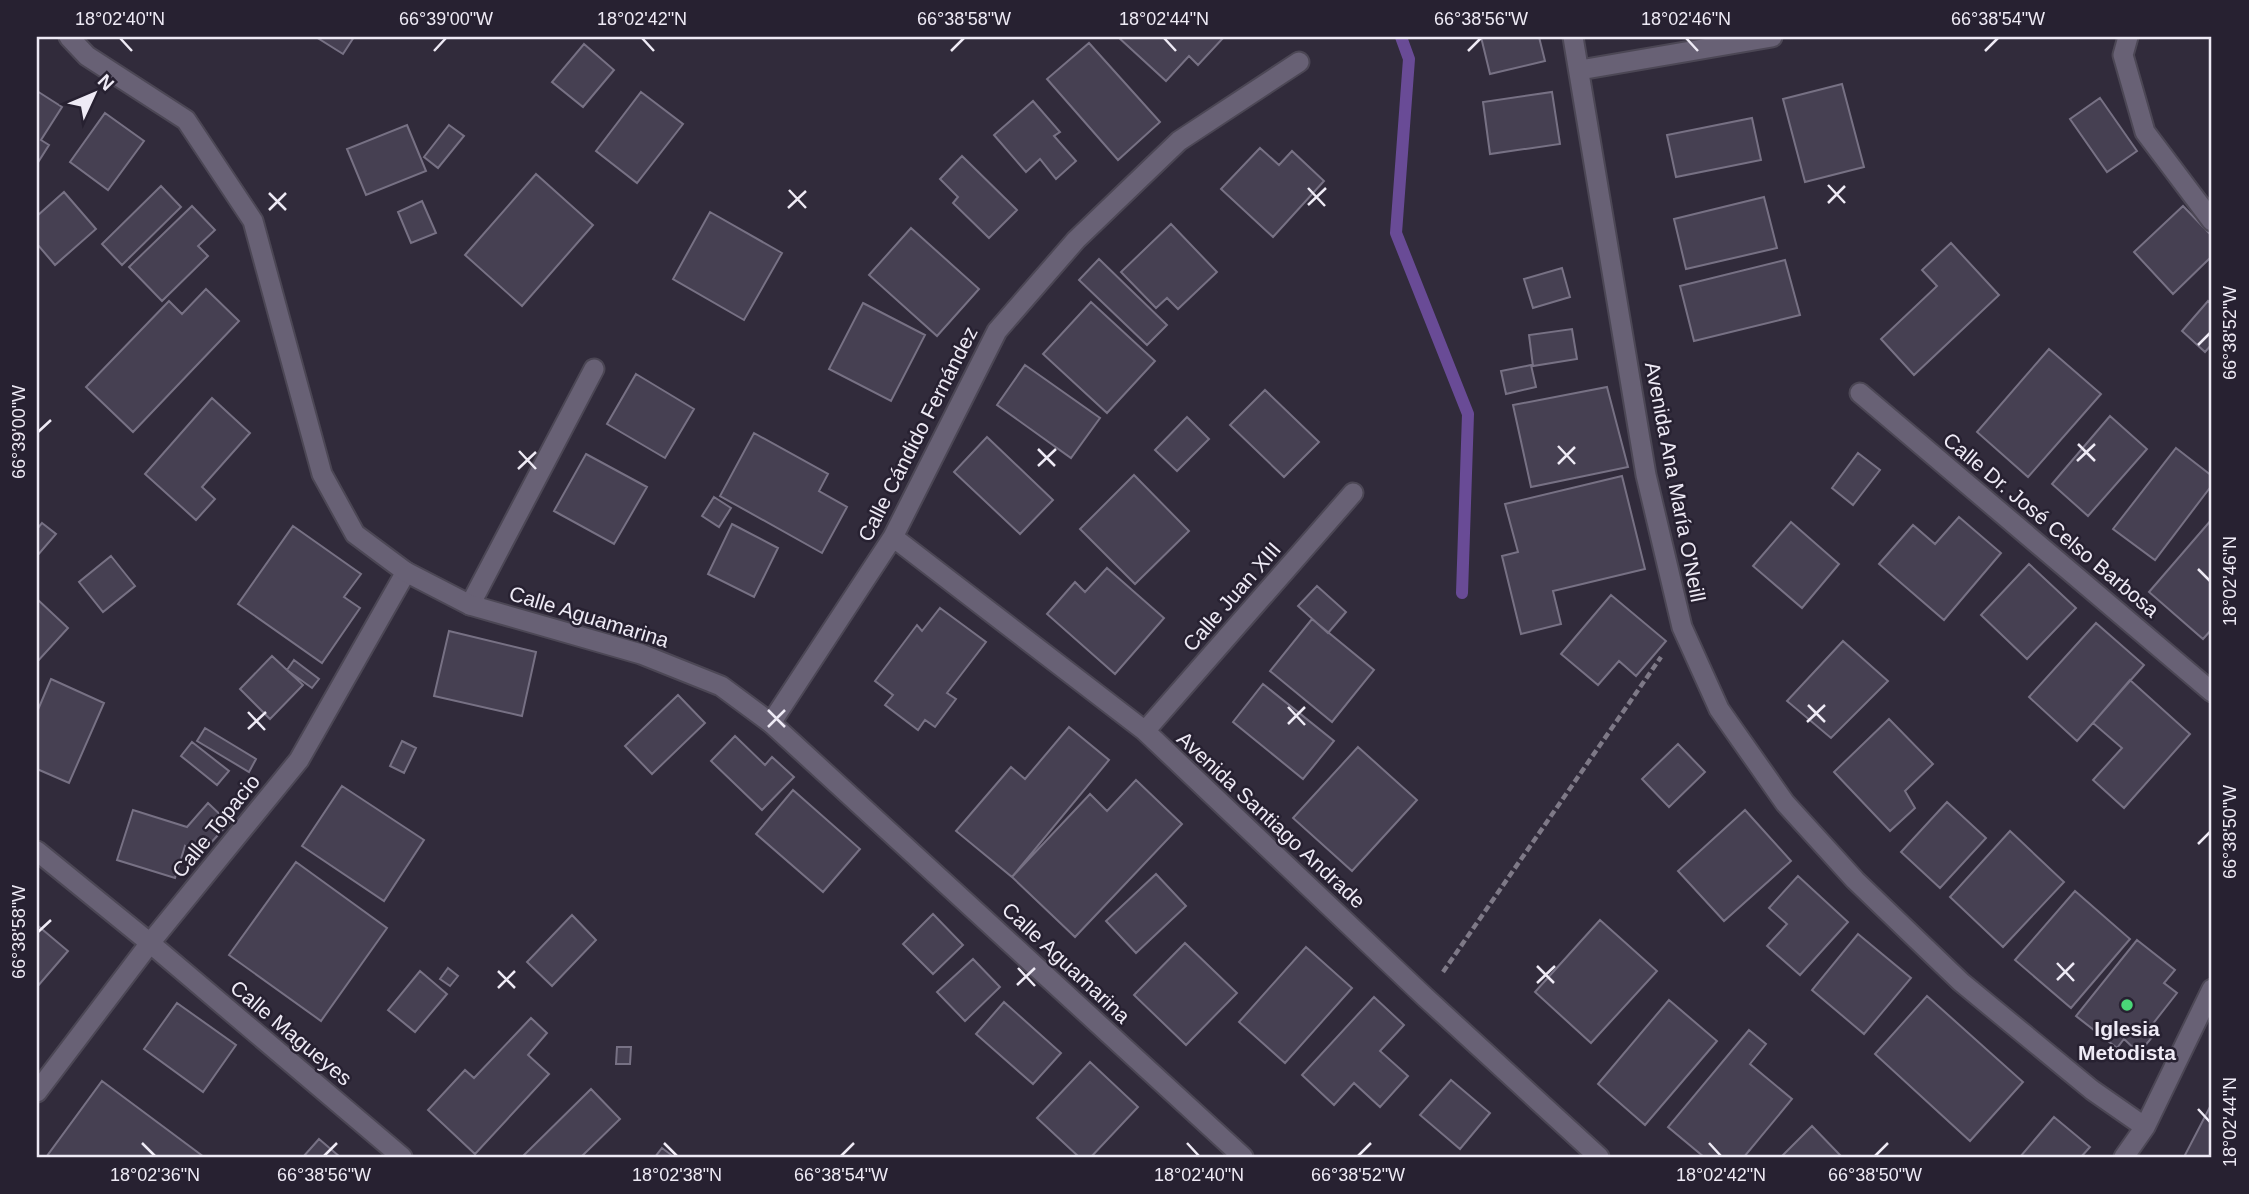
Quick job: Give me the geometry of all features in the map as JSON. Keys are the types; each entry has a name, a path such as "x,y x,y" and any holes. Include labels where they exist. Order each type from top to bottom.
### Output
{"street":[{"name":"Calle Aguamarina","path":"69,37 87,57 186,120 253,221 322,474 355,534 406,572 470,605 652,659 721,686 772,723 1243,1157"},
{"name":"Avenida Ana María O'Neill","path":"1573,37 1646,475 1682,627 1718,709 1785,803 1855,880 1961,982 2092,1090 2145,1127"},
{"path":"1580,71 1772,37"},
{"path":"2128,37 2123,55 2145,132 2212,221"},
{"name":"Calle Cándido Fernández","path":"772,723 893,537 998,331 1076,240 1180,141 1299,62"},
{"path":"470,605 594,369"},
{"name":"Calle Dr. José Celso Barbosa","path":"1860,393 2212,692"},
{"name":"Calle Juan XIII","path":"1145,731 1353,492"},
{"name":"Avenida Santiago Andrade","path":"893,537 1145,731 1425,997 1599,1157"},
{"name":"Calle Topacio","path":"37,1092 150,943 299,760 406,572"},
{"name":"Calle Magueyes","path":"37,851 402,1157"},
{"path":"2124,1157 2145,1127 2212,989"}],"path":[{"path":"1425,997 1682,627"}],"building":[{"path":"316,37 354,37 343,54"},
{"path":"1118,37 1224,37 1198,65 1189,56 1166,81"},
{"path":"1481,37 1539,37 1545,61 1490,74"},
{"path":"1089,43 1160,122 1118,160 1047,79"},
{"path":"584,44 614,70 583,107 552,82"},
{"path":"1842,84 1864,167 1805,182 1783,99"},
{"path":"37,91 62,107 41,140 49,145 37,164"},
{"path":"641,92 683,124 637,183 596,151"},
{"path":"1552,92 1560,144 1490,154 1483,102"},
{"path":"2100,98 2137,151 2107,172 2070,119"},
{"path":"1033,101 1060,132 1054,136 1076,161 1056,179 1040,159 1026,172 994,135"},
{"path":"105,113 144,141 108,190 70,162"},
{"path":"1752,118 1761,160 1676,177 1667,135"},
{"path":"407,125 426,171 366,195 347,149"},
{"path":"449,125 464,136 438,168 424,157"},
{"path":"1260,148 1279,165 1292,151 1324,181 1273,237 1221,189"},
{"path":"962,156 1017,210 989,238 953,203 958,197 940,179"},
{"path":"536,174 593,225 522,306 465,255"},
{"path":"161,186 181,207 122,265 102,244"},
{"path":"64,192 96,229 55,265 37,244 37,216"},
{"path":"1764,197 1777,248 1686,269 1674,219"},
{"path":"422,201 436,233 411,243 398,212"},
{"path":"192,206 215,230 198,246 208,256 162,301 129,267"},
{"path":"2183,206 2212,236 2212,256 2173,294 2134,252"},
{"path":"710,212 782,253 744,320 673,279"},
{"path":"1171,224 1217,272 1178,309 1167,298 1156,308 1121,272"},
{"path":"911,228 979,289 937,336 869,275"},
{"path":"1951,243 1999,295 1914,375 1881,339 1937,286 1922,270"},
{"path":"1099,259 1167,325 1147,345 1079,280"},
{"path":"1785,260 1800,315 1694,341 1680,286"},
{"path":"1562,268 1570,297 1533,308 1524,279"},
{"path":"206,289 239,321 133,432 86,387 169,301 182,314"},
{"path":"2208,301 2212,305 2212,344 2205,352 2182,331"},
{"path":"1091,302 1155,361 1107,413 1043,354"},
{"path":"863,303 925,335 891,401 829,369"},
{"path":"1572,329 1577,359 1533,366 1529,335"},
{"path":"2049,349 2101,394 2028,477 1977,432"},
{"path":"1025,365 1100,418 1071,458 997,405"},
{"path":"1531,365 1536,387 1506,394 1501,371"},
{"path":"636,374 694,409 665,458 607,424"},
{"path":"1607,387 1628,467 1531,487 1513,405"},
{"path":"1265,390 1319,442 1284,477 1230,425"},
{"path":"212,398 250,433 202,487 215,499 196,520 145,474"},
{"path":"2110,416 2147,449 2088,516 2052,484"},
{"path":"1187,417 1209,439 1177,471 1155,450"},
{"path":"754,433 828,474 819,491 847,507 822,553 720,496"},
{"path":"987,437 1053,500 1020,534 954,472"},
{"path":"2176,448 2212,476 2212,485 2155,560 2113,529"},
{"path":"1858,453 1880,470 1853,505 1832,488"},
{"path":"586,454 647,487 614,544 554,511"},
{"path":"1134,475 1189,531 1135,584 1080,529"},
{"path":"1622,476 1645,569 1553,591 1561,624 1521,634 1502,556 1518,552 1505,504"},
{"path":"714,497 731,508 719,527 702,516"},
{"path":"1959,517 2001,553 1944,620 1879,564 1913,525 1935,544"},
{"path":"2212,519 2212,629 2203,639 2149,592"},
{"path":"1791,522 1839,564 1802,608 1753,566"},
{"path":"42,523 56,534 37,556 37,529"},
{"path":"732,524 778,548 754,597 708,574"},
{"path":"293,526 361,574 344,597 360,608 322,663 238,604"},
{"path":"111,556 135,586 103,612 79,582"},
{"path":"2029,564 2076,608 2027,659 1981,615"},
{"path":"1107,568 1164,618 1115,674 1047,614 1075,582 1085,592"},
{"path":"1317,586 1346,612 1328,633 1298,606"},
{"path":"1611,595 1666,641 1636,676 1619,661 1598,685 1561,654"},
{"path":"37,599 68,628 37,662"},
{"path":"940,608 986,642 947,693 956,699 935,727 925,720 918,730 885,705 893,695 875,681 917,625 922,631"},
{"path":"1312,619 1374,670 1332,722 1270,671"},
{"path":"2096,623 2144,665 2077,741 2029,697"},
{"path":"449,631 536,652 522,716 434,696"},
{"path":"1843,641 1888,681 1831,738 1787,701"},
{"path":"272,656 303,685 270,719 240,689"},
{"path":"294,660 319,679 312,688 287,670"},
{"path":"51,679 104,703 69,783 37,769 37,712"},
{"path":"2130,680 2190,734 2124,808 2093,780 2122,748 2093,723"},
{"path":"1263,684 1334,741 1303,779 1233,722"},
{"path":"678,695 705,723 652,774 625,746"},
{"path":"1889,719 1933,764 1905,791 1915,808 1890,831 1834,772"},
{"path":"1069,727 1109,760 1012,877 956,831 1011,767 1025,779"},
{"path":"205,728 256,759 249,772 197,741"},
{"path":"735,736 765,765 772,757 794,777 762,810 711,761"},
{"path":"402,741 416,748 404,773 390,766"},
{"path":"192,742 229,771 217,785 181,756"},
{"path":"1678,744 1705,772 1669,807 1642,779"},
{"path":"1358,747 1417,800 1352,871 1293,818"},
{"path":"1136,780 1182,824 1075,937 1012,877 1090,794 1107,811"},
{"path":"342,786 424,840 384,901 302,846"},
{"path":"793,790 860,849 823,892 756,834"},
{"path":"1947,802 1986,838 1940,888 1901,852"},
{"path":"208,803 229,823 198,857 185,846 175,878 117,860 133,810 187,827"},
{"path":"1745,810 1791,861 1724,921 1678,871"},
{"path":"2010,831 2064,882 2003,947 1950,897"},
{"path":"296,862 387,928 321,1021 229,955"},
{"path":"1156,874 1186,906 1136,953 1106,921"},
{"path":"1798,876 1848,922 1800,975 1767,946 1787,924 1769,908"},
{"path":"2075,891 2130,939 2071,1008 2015,960"},
{"path":"933,914 963,945 933,974 903,944"},
{"path":"572,915 596,940 552,986 527,962"},
{"path":"1600,920 1657,971 1591,1043 1535,992"},
{"path":"37,925 68,951 37,987"},
{"path":"1858,934 1911,978 1864,1034 1812,990"},
{"name":"Iglesia Metodista","path":"2137,940 2175,970 2164,983 2177,993 2148,1030 2154,1035 2139,1053 2124,1039 2117,1048 2076,1016"},
{"path":"1185,943 1237,993 1186,1045 1134,995"},
{"path":"1306,947 1352,988 1285,1063 1239,1022"},
{"path":"973,959 1000,987 965,1021 937,992"},
{"path":"448,968 458,976 450,986 440,979"},
{"path":"420,971 447,994 415,1032 388,1010"},
{"path":"1927,996 2023,1082 1970,1141 1875,1054"},
{"path":"1374,997 1404,1025 1380,1051 1408,1076 1380,1107 1354,1083 1334,1105 1302,1075"},
{"path":"1669,1000 1717,1041 1645,1125 1598,1084"},
{"path":"1004,1002 1061,1053 1033,1084 976,1034"},
{"path":"177,1003 236,1045 203,1092 144,1049"},
{"path":"531,1018 547,1033 528,1055 549,1074 475,1154 428,1110 465,1070 474,1078"},
{"path":"1749,1030 1766,1044 1750,1064 1792,1099 1744,1157 1704,1157 1668,1127"},
{"path":"617,1047 631,1047 630,1064 616,1064"},
{"path":"1090,1062 1138,1107 1091,1157 1079,1157 1037,1118"},
{"path":"1451,1080 1490,1113 1460,1149 1420,1115"},
{"path":"102,1081 204,1157 48,1157"},
{"path":"591,1089 620,1119 581,1157 522,1157"},
{"path":"2212,1103 2212,1157 2184,1157"},
{"path":"2054,1117 2090,1147 2081,1157 2020,1157"},
{"path":"1812,1126 1840,1155 1838,1157 1781,1157"},
{"path":"319,1139 340,1157 303,1157"},
{"path":"662,1148 674,1157 655,1157"}],"waterway":[{"path":"1401,37 1409,59 1396,233 1468,414 1462,593"}],"place":[{"name":"Iglesia Metodista","path":"2127,1005"}]}
